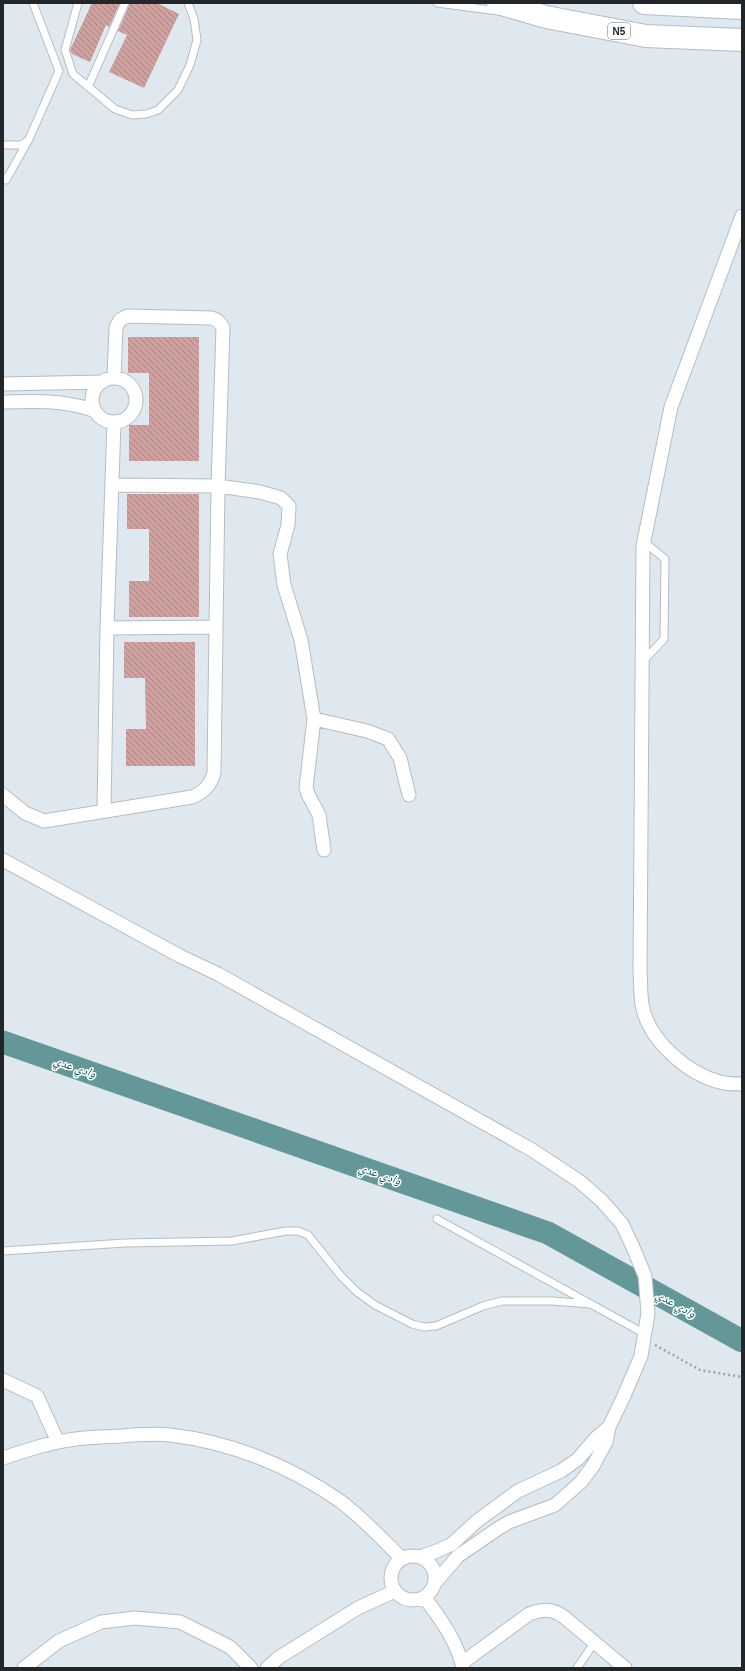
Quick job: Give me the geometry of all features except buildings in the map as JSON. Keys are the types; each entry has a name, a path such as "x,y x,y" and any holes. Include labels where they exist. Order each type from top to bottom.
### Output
{"highway":[{"name":"N5","path":"498,3 546,17 646,36 742,40"},
{"path":"644,3 742,8"}],"street":[{"path":"742,216 671,407 644,541 641,663 640,972 644,1010 656,1037 676,1059 704,1076 720,1082 742,1084"},
{"path":"3,795 25,813 44,820 192,797 202,793 208,787 214,773 215,627 223,328 219,321 211,318 123,317 116,327 108,380 93,391 93,410"},
{"path":"3,384 108,380 126,382 134,391 136,398 134,410 130,415 120,422 114,423 102,419 93,410 79,405 37,401 3,402"},
{"path":"104,811 107,628 114,423"},
{"path":"112,485 218,486 260,492 282,498 289,506 288,525 280,554 284,586 301,640 314,719 306,788 308,796 319,815 324,850"},
{"path":"107,628 215,627"},
{"path":"314,719 367,731 388,739 400,758 409,795"},
{"path":"3,860 180,956 218,974 532,1150 578,1181 602,1201 622,1224 645,1276 648,1313 645,1337 640,1356 624,1398 609,1427 606,1442 593,1466 581,1482 568,1495 555,1505 509,1522 499,1528 458,1556 434,1583"},
{"path":"3,1380 37,1396 58,1442"},
{"path":"420,1557 452,1544 477,1521 518,1491 561,1471 578,1460 596,1438 609,1427"},
{"path":"3,1458 39,1446 58,1442 76,1439 121,1436 169,1435 231,1447 275,1464 307,1480 335,1498 370,1527 402,1559"},
{"path":"414,1556 420,1557 430,1564 435,1576 434,1583 432,1589 424,1597 416,1600 410,1600 399,1595 395,1591 392,1586 392,1574 397,1563 402,1559 414,1556"},
{"path":"267,1668 278,1658 358,1608 395,1591"},
{"path":"424,1597 440,1618 458,1651 462,1665 530,1614 540,1610 549,1610 557,1612 625,1668"},
{"path":"24,1668 59,1641 101,1622 135,1618 180,1622 230,1647 251,1668"}],"lane":[{"path":"3,178 6,180 29,139 59,71 33,3"},
{"path":"78,3 65,50 73,74 115,109 132,115 146,114 158,110 178,90 194,53 196,40 194,19 188,3"},
{"path":"88,87 125,3"},
{"path":"437,3 546,17"},
{"path":"3,145 20,145 29,139"},
{"path":"641,663 664,639 665,630 665,559 644,541"},
{"path":"437,1219 592,1304 645,1337"},
{"path":"3,1251 132,1243 232,1242 286,1231 298,1231 308,1236 340,1276 357,1292 375,1305 412,1324 424,1327 436,1326 483,1306 502,1302 552,1301 592,1304"},
{"path":"577,1668 594,1643"}],"path":[{"path":"645,1337 700,1370 742,1377"}],"waterway":[{"name":"وادي عدي","path":"3,1042 548,1233 742,1341"}]}
